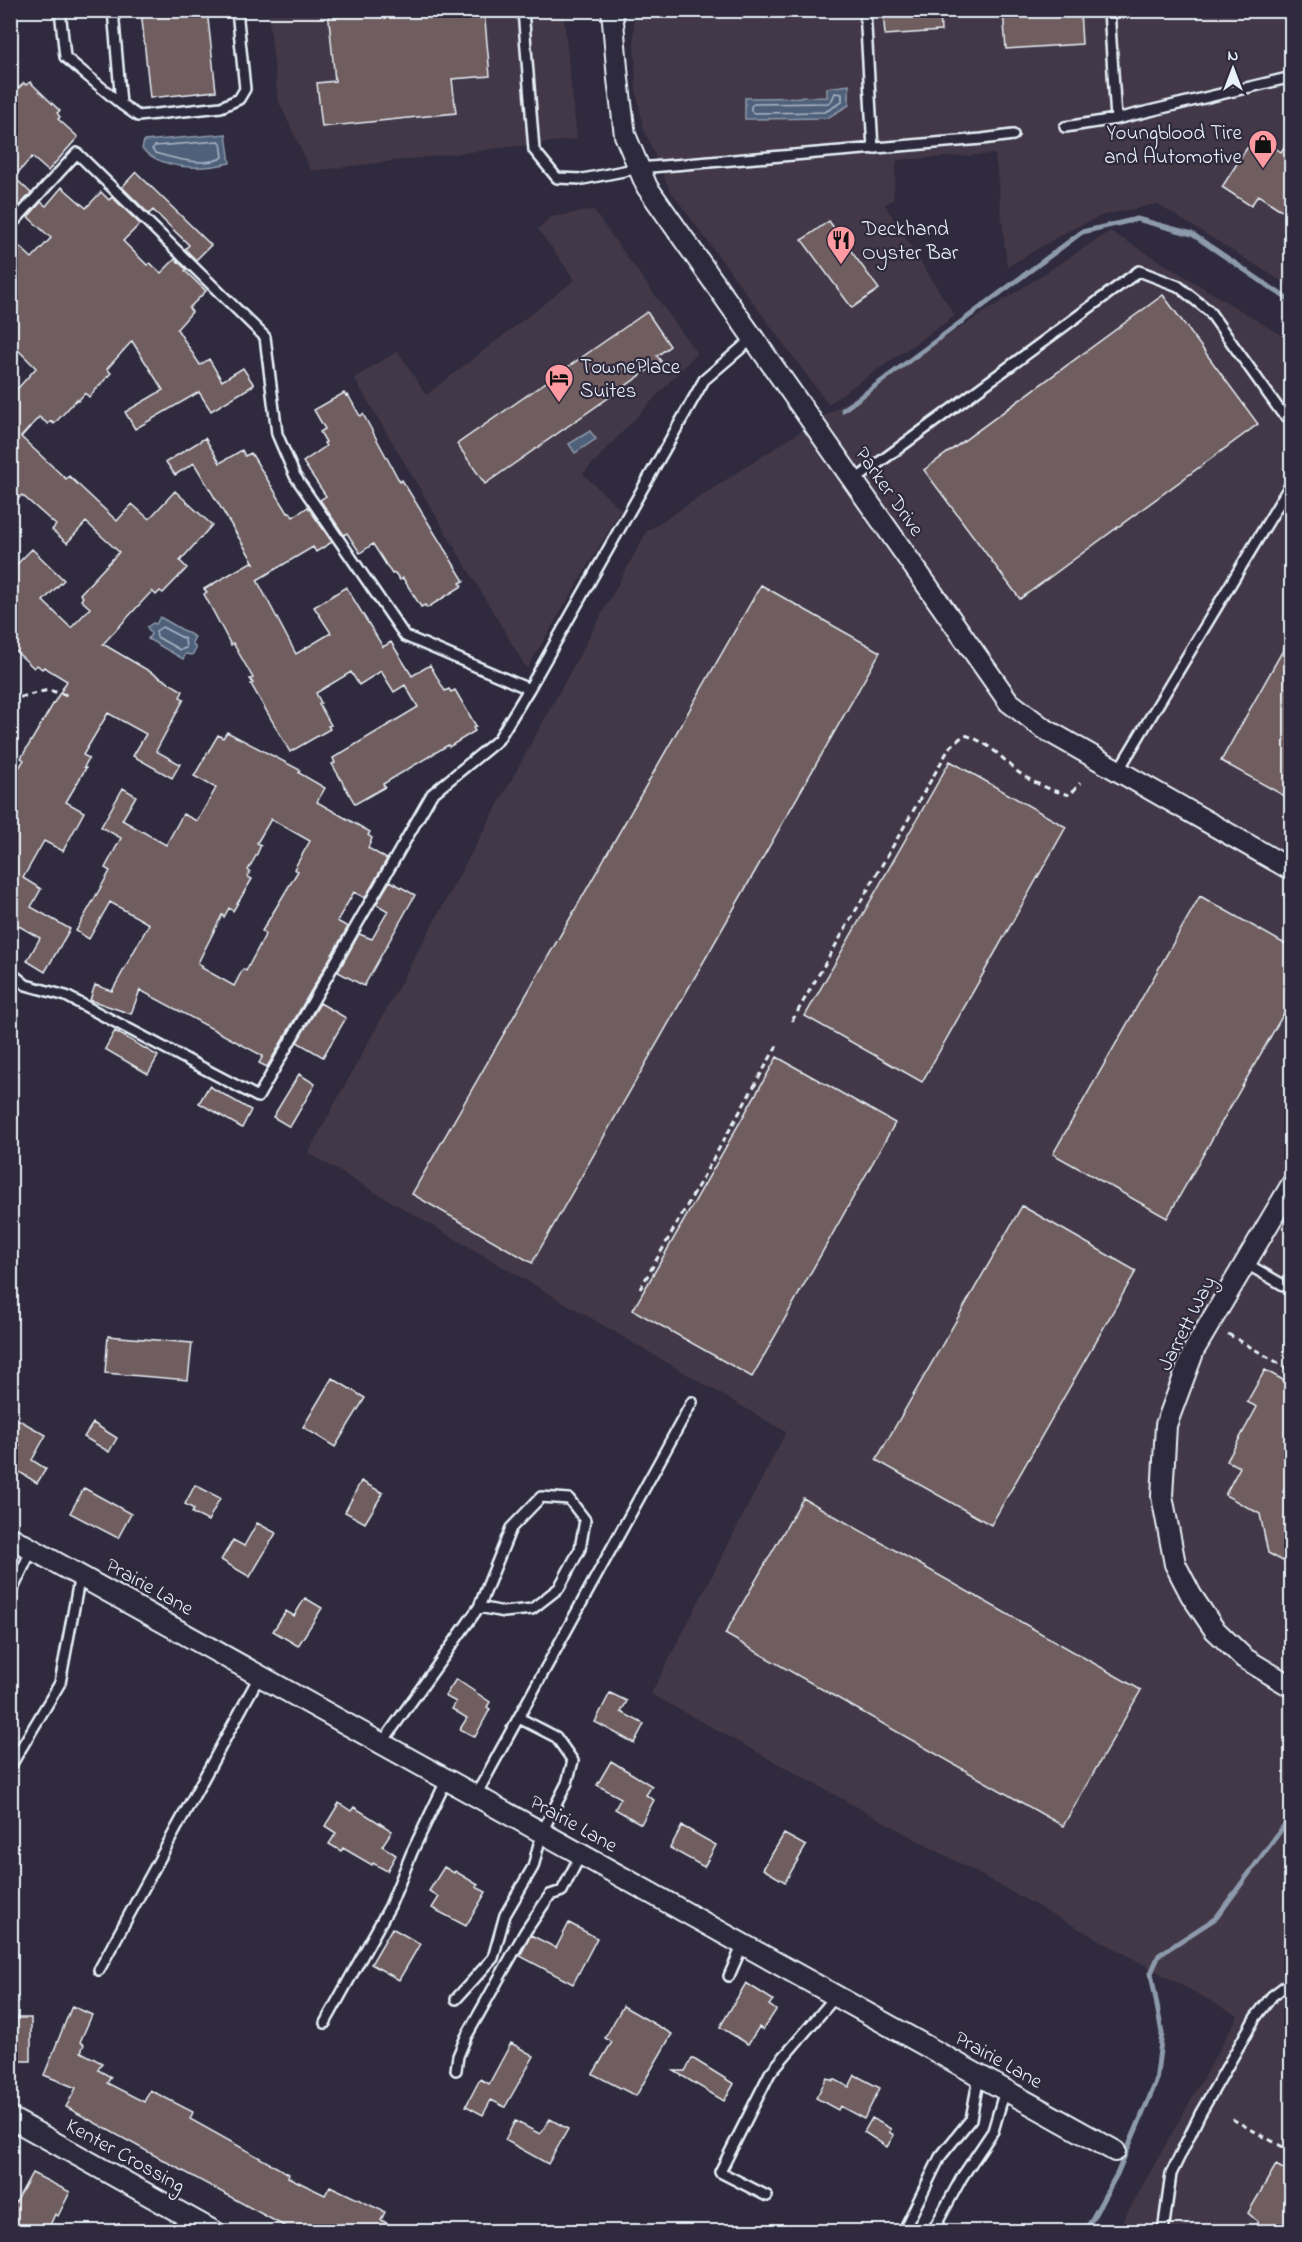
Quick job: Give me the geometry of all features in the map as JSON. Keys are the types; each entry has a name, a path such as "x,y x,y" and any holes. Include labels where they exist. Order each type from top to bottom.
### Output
{"street":[{"name":"Parker Drive","path":"612,10 625,135 647,187 1009,702 1043,728 1292,870"},
{"name":"Jarrett Way","path":"1291,1185 1194,1350 1166,1425 1162,1496 1175,1564 1191,1595 1215,1629 1244,1658 1292,1687"},
{"name":"Prairie Lane","path":"10,1537 1114,2151"},
{"name":"Kenter Crossing","path":"12,2122 212,2231"}],"lane":[{"path":"60,10 65,57 138,116 221,107 239,99 245,89 237,10"},
{"path":"113,10 121,104"},
{"path":"522,10 534,150 557,178 583,179 639,168 1013,135"},
{"path":"865,10 873,149"},
{"path":"1109,10 1116,119"},
{"path":"1065,127 1116,119 1292,77"},
{"path":"10,226 77,153 265,337 277,434 295,476 405,636 530,689"},
{"path":"854,481 1139,271 1178,286 1209,311 1281,412 1292,420"},
{"path":"10,972 27,985 66,996 258,1097 432,794 498,740 530,689 704,380 753,338"},
{"path":"1118,771 1292,482"},
{"path":"1245,1263 1292,1290"},
{"path":"476,1795 692,1402"},
{"path":"382,1743 479,1607 511,1528 541,1497 569,1499 585,1520 580,1549 559,1588 531,1609 504,1612 479,1607"},
{"path":"10,1595 32,1549"},
{"path":"10,1767 60,1683 80,1575"},
{"path":"99,1970 260,1675"},
{"path":"456,1999 493,1958 505,1915 532,1867 542,1832 567,1783 573,1761 556,1737 519,1719"},
{"path":"325,2023 390,1906 412,1852 447,1779"},
{"path":"456,2070 458,2056 466,2037 525,1932 550,1895 562,1892 581,1854"},
{"path":"729,1976 742,1944"},
{"path":"1162,2232 1171,2174 1200,2114 1255,2018 1272,1996 1292,1981"},
{"path":"767,2196 720,2172 770,2073 836,1996"},
{"path":"903,2232 940,2157 971,2119 980,2076"},
{"path":"932,2232 962,2176 993,2131 1005,2090"}],"path":[{"path":"11,699 48,690 70,696"},
{"path":"792,1021 945,756 958,738 964,735 986,744 1035,783 1061,793 1070,795 1080,783"},
{"path":"640,1289 780,1042"},
{"path":"1228,1334 1292,1371"},
{"path":"1232,2119 1292,2152"}],"shaded area":[{"path":"268,11 563,11 577,139 311,171 278,100"},
{"path":"633,11 1291,11 1291,287 1157,204 1103,215 1066,232 1007,267 995,154 897,160 893,199 885,205 955,316 828,404 669,189 644,130 636,90"},
{"path":"593,210 697,353 583,474 621,510 527,669 354,378 398,351 426,395 575,280 538,229 551,217"},
{"path":"1110,231 1291,341 1291,2231 1117,2231 1238,2016 651,1694 786,1432 308,1153 647,531"}],"water":[{"path":"849,85 849,105 827,118 745,119 745,98 827,97 827,88"},
{"path":"226,134 230,163 219,165 183,167 172,165 151,156 142,149 144,141"},
{"path":"590,431 596,439 575,453 569,444"},
{"path":"160,617 195,637 192,642 196,649 192,655 186,654 183,659 148,639 151,634 147,627 153,623 156,624"}],"building":[{"path":"141,10 207,10 216,91 150,98"},
{"path":"328,10 484,10 490,76 452,79 456,113 322,127 317,83 335,81"},
{"path":"883,10 940,10 941,31 885,35"},
{"path":"1003,10 1080,10 1082,44 1006,49"},
{"path":"30,82 60,111 57,113 60,117 58,119 78,137 48,171 32,157 14,177 31,193 18,207 10,201 10,96 24,83 26,85"},
{"name":"Youngblood Tire and Automotive","path":"1292,135 1292,217 1258,195 1251,206 1222,187 1247,148 1269,144 1281,152"},
{"path":"136,172 211,245 196,260 185,249 189,245 153,210 149,214 122,187"},
{"path":"62,187 86,208 101,192 109,200 112,197 140,224 123,241 147,265 150,263 161,273 175,259 187,270 185,271 206,291 189,308 192,312 177,329 200,365 209,359 222,381 243,368 254,385 211,411 199,392 135,429 125,412 163,390 132,341 107,369 111,373 89,397 85,393 78,401 77,399 54,424 51,421 48,424 39,417 21,437 66,479 69,476 117,521 132,504 149,519 175,491 212,525 180,561 187,568 163,593 160,591 156,595 152,591 103,644 183,691 180,697 184,699 156,751 180,764 172,778 133,756 146,734 108,713 83,755 89,758 84,767 86,768 66,802 84,812 63,851 44,841 23,878 41,889 31,907 70,929 45,972 27,961 40,938 10,921 10,782 24,760 21,758 67,681 44,667 42,669 37,665 34,668 10,646 10,571 32,549 64,580 43,601 71,628 90,608 81,600 83,597 80,594 119,552 86,522 67,543 52,530 56,525 22,495 10,507 10,397 36,368 10,342 10,238 32,258 51,238 28,217 41,202 46,206"},
{"name":"Deckhand Oyster Bar","path":"829,221 879,289 852,308 802,240"},
{"path":"1163,295 1258,424 1020,599 924,470"},
{"name":"TownePlace Suites","path":"647,312 670,346 657,356 661,361 485,484 457,444"},
{"path":"344,393 348,395 360,416 363,414 400,482 402,480 464,581 460,583 462,586 427,608 425,605 421,607 403,578 400,580 395,573 392,574 373,544 360,553 347,533 344,535 320,500 326,496 303,462 326,446 320,432 325,429 314,410"},
{"path":"205,438 220,463 242,450 245,456 251,453 288,513 290,512 293,517 308,507 332,542 316,552 313,547 257,580 296,654 331,633 314,607 346,587 383,647 391,642 412,676 430,665 445,691 455,690 476,726 473,728 475,731 383,784 385,787 355,804 332,764 335,763 333,758 418,707 405,685 394,692 381,671 359,685 351,672 316,693 321,703 319,704 331,725 328,726 330,729 290,752 251,684 253,683 250,679 253,678 233,643 231,645 204,594 207,592 204,589 251,562 254,563 194,463 175,475 166,462"},
{"path":"761,585 880,652 532,1263 412,1194"},
{"path":"1292,634 1292,800 1221,761"},
{"path":"227,732 300,770 299,773 325,788 317,802 370,832 368,835 372,838 368,848 387,859 365,898 354,892 337,921 348,927 267,1067 259,1063 263,1056 140,990 131,1014 90,1000 95,985 112,991 149,924 110,902 89,939 76,931 110,871 105,868 121,838 101,827 123,788 136,796 122,820 166,845 183,814 197,821 216,788 194,776 218,735 223,738","holes":["271,819 310,841 294,869 298,871 262,931 265,934 264,937 246,971 243,969 234,986 202,968 203,966 198,963 222,915 224,917 229,908 233,911 252,879 248,877 250,872 248,870 261,845 257,843"]},
{"path":"950,761 1066,827 922,1082 805,1016"},
{"path":"390,881 415,895 364,986 338,972 359,934 372,939 388,911 376,904"},
{"path":"1200,896 1292,948 1292,999 1167,1218 1053,1154"},
{"path":"320,1003 346,1018 323,1057 297,1042"},
{"path":"115,1031 158,1056 148,1074 105,1049"},
{"path":"777,1057 895,1123 752,1377 633,1310"},
{"path":"299,1074 315,1084 290,1127 273,1117"},
{"path":"209,1086 251,1110 242,1128 199,1103"},
{"path":"1022,1206 1136,1271 991,1525 876,1460"},
{"path":"108,1336 192,1343 188,1380 105,1373"},
{"path":"1265,1370 1292,1385 1292,1476 1283,1492 1292,1497 1292,1566 1268,1553 1260,1514 1225,1495 1240,1467 1227,1461 1257,1407 1247,1402"},
{"path":"332,1378 365,1398 335,1447 303,1427"},
{"path":"10,1415 46,1435 32,1460 46,1469 37,1483 10,1466 10,1461 20,1445 10,1439"},
{"path":"93,1423 117,1438 109,1452 84,1437"},
{"path":"361,1481 383,1493 365,1523 345,1512"},
{"path":"195,1485 220,1498 208,1521 192,1513 194,1509 185,1504"},
{"path":"84,1488 131,1514 118,1538 70,1513"},
{"path":"803,1498 1141,1690 1063,1826 725,1634"},
{"path":"257,1523 276,1533 250,1577 221,1560 233,1540 244,1546"},
{"path":"305,1598 322,1608 298,1646 273,1631 286,1611 294,1616"},
{"path":"456,1679 490,1702 487,1707 490,1709 475,1737 460,1729 467,1718 452,1709 456,1702 445,1696"},
{"path":"610,1693 627,1701 621,1712 644,1724 634,1743 595,1722"},
{"path":"611,1761 652,1786 646,1795 654,1800 641,1824 615,1809 621,1798 597,1785"},
{"path":"339,1803 351,1811 354,1807 392,1831 382,1846 396,1855 387,1871 343,1848 341,1851 329,1844 336,1833 325,1826"},
{"path":"682,1826 716,1845 704,1867 670,1848"},
{"path":"784,1834 806,1846 785,1882 763,1869"},
{"path":"444,1867 454,1873 455,1871 486,1892 466,1926 432,1908 439,1897 429,1891"},
{"path":"569,1923 597,1938 573,1984 520,1956 531,1935 556,1948"},
{"path":"392,1928 420,1944 399,1980 371,1964"},
{"path":"746,1983 773,2000 769,2005 776,2010 763,2030 759,2027 748,2044 720,2027"},
{"path":"72,2006 92,2015 80,2042 84,2044 81,2052 102,2063 98,2070 111,2077 107,2083 144,2102 150,2090 193,2112 190,2119 289,2174 288,2177 325,2195 330,2186 385,2212 381,2220 403,2232 295,2232 66,2107 76,2088 44,2075"},
{"path":"623,2006 672,2034 636,2096 593,2074 612,2042 605,2038"},
{"path":"10,2018 31,2018 31,2061 10,2061"},
{"path":"511,2043 534,2056 505,2107 491,2100 483,2115 466,2106 480,2079 489,2084"},
{"path":"692,2058 734,2084 724,2101 674,2071 685,2071"},
{"path":"855,2075 880,2088 864,2119 840,2106 838,2110 816,2098 827,2078 849,2087"},
{"path":"872,2118 891,2129 889,2132 894,2135 887,2147 864,2132"},
{"path":"550,2119 568,2129 548,2164 505,2140 515,2121 540,2134"},
{"path":"1276,2165 1292,2174 1292,2232 1253,2232 1258,2222 1248,2213"},
{"path":"32,2173 70,2192 58,2216 55,2214 47,2232 18,2232 10,2228 10,2200 16,2202"}],"waterway":[{"path":"843,410 1082,232 1137,219 1192,234 1292,302"},
{"path":"1085,2232 1117,2174 1156,2082 1162,2033 1151,1973 1159,1955 1216,1918 1292,1815"}],"place":[{"name":"Youngblood Tire and Automotive","path":"1263,170"},
{"name":"Deckhand Oyster Bar","path":"841,266"},
{"name":"TownePlace Suites","path":"559,404"}]}
